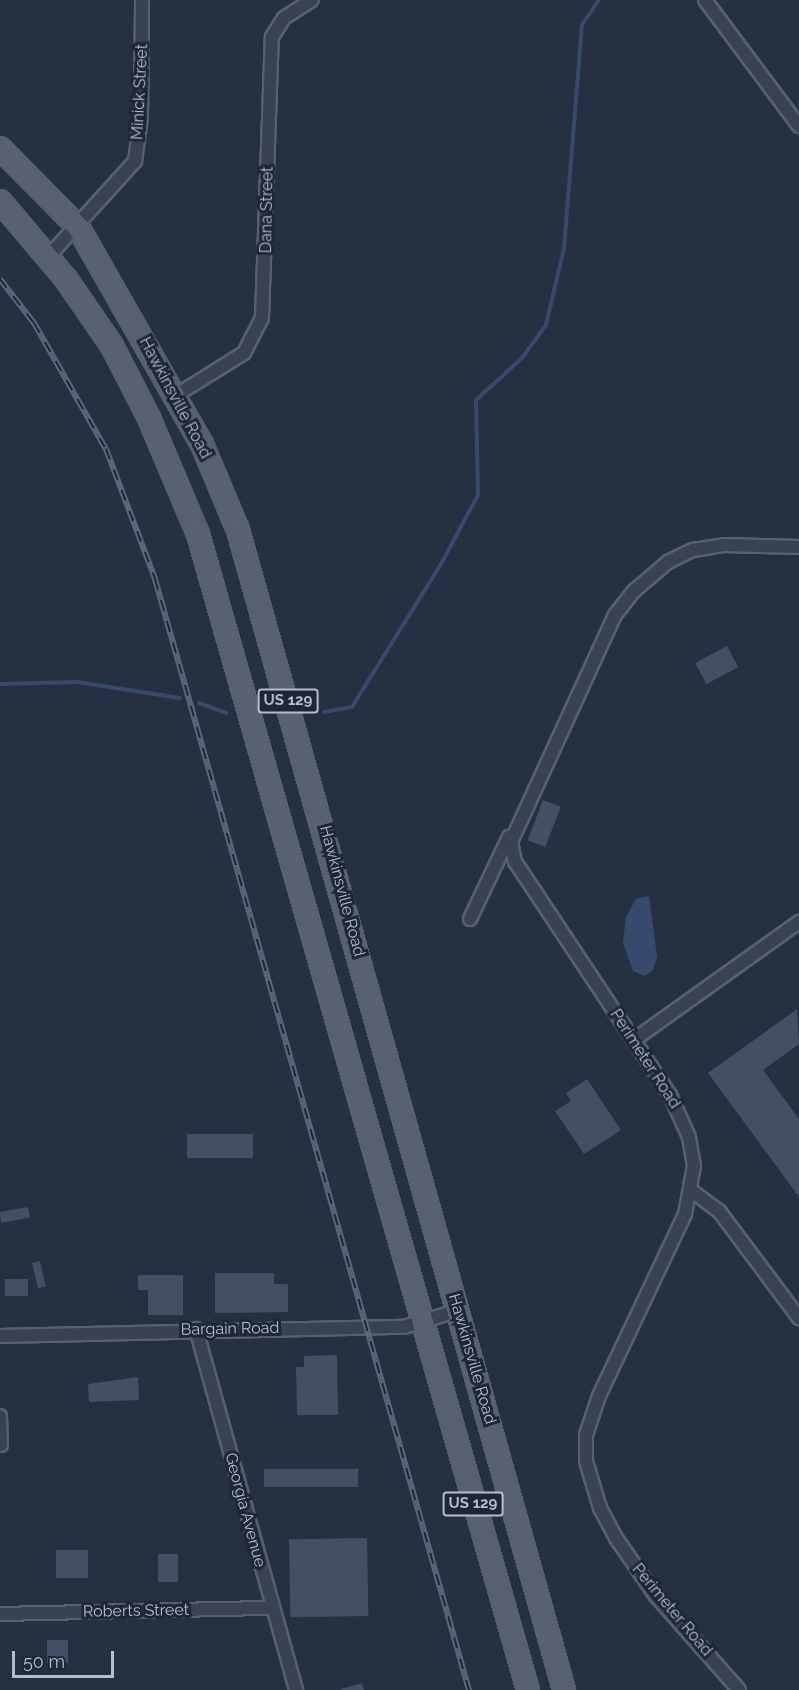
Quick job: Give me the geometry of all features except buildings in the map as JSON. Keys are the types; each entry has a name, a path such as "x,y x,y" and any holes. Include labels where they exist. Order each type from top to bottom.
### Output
{"main road":[{"name":"Hawkinsville Road","path":"0,148 78,226 202,444 238,530 564,1690"},
{"name":"Hawkinsville Road","path":"0,201 48,257 90,312 131,381 198,534 334,999 421,1322 528,1690"}],"street":[{"name":"Minick Street","path":"48,257 135,161 141,118 142,0"},
{"name":"Dana Street","path":"175,396 244,353 261,318 272,37 284,18 312,0"},
{"path":"705,0 799,126"},
{"name":"Perimeter Road","path":"739,1690 633,1564 600,1508 586,1461 586,1435 599,1396 685,1214 692,1191 689,1137 670,1095 515,862 513,830 615,615 634,591 668,562 693,550 724,545 799,547"},
{"path":"470,919 513,830"},
{"path":"634,1040 799,922"},
{"path":"692,1191 719,1211 799,1318"},
{"name":"Bargain Road","path":"0,1335 196,1329 404,1327 457,1311"},
{"name":"Georgia Avenue","path":"196,1329 296,1690"},
{"path":"0,1416 1,1445"},
{"name":"Roberts Street","path":"0,1614 272,1608"}],"water":[{"path":"649,896 657,957 653,970 644,976 633,971 623,943 626,917 636,899"}],"waterway":[{"path":"324,712 352,707 441,564 478,495 476,400 522,358 546,325 564,248 582,25 599,0"},
{"path":"0,684 77,682 180,698"},
{"path":"199,703 226,713"}],"railway":[{"path":"0,279 34,323 106,449 155,579 469,1690"}]}
